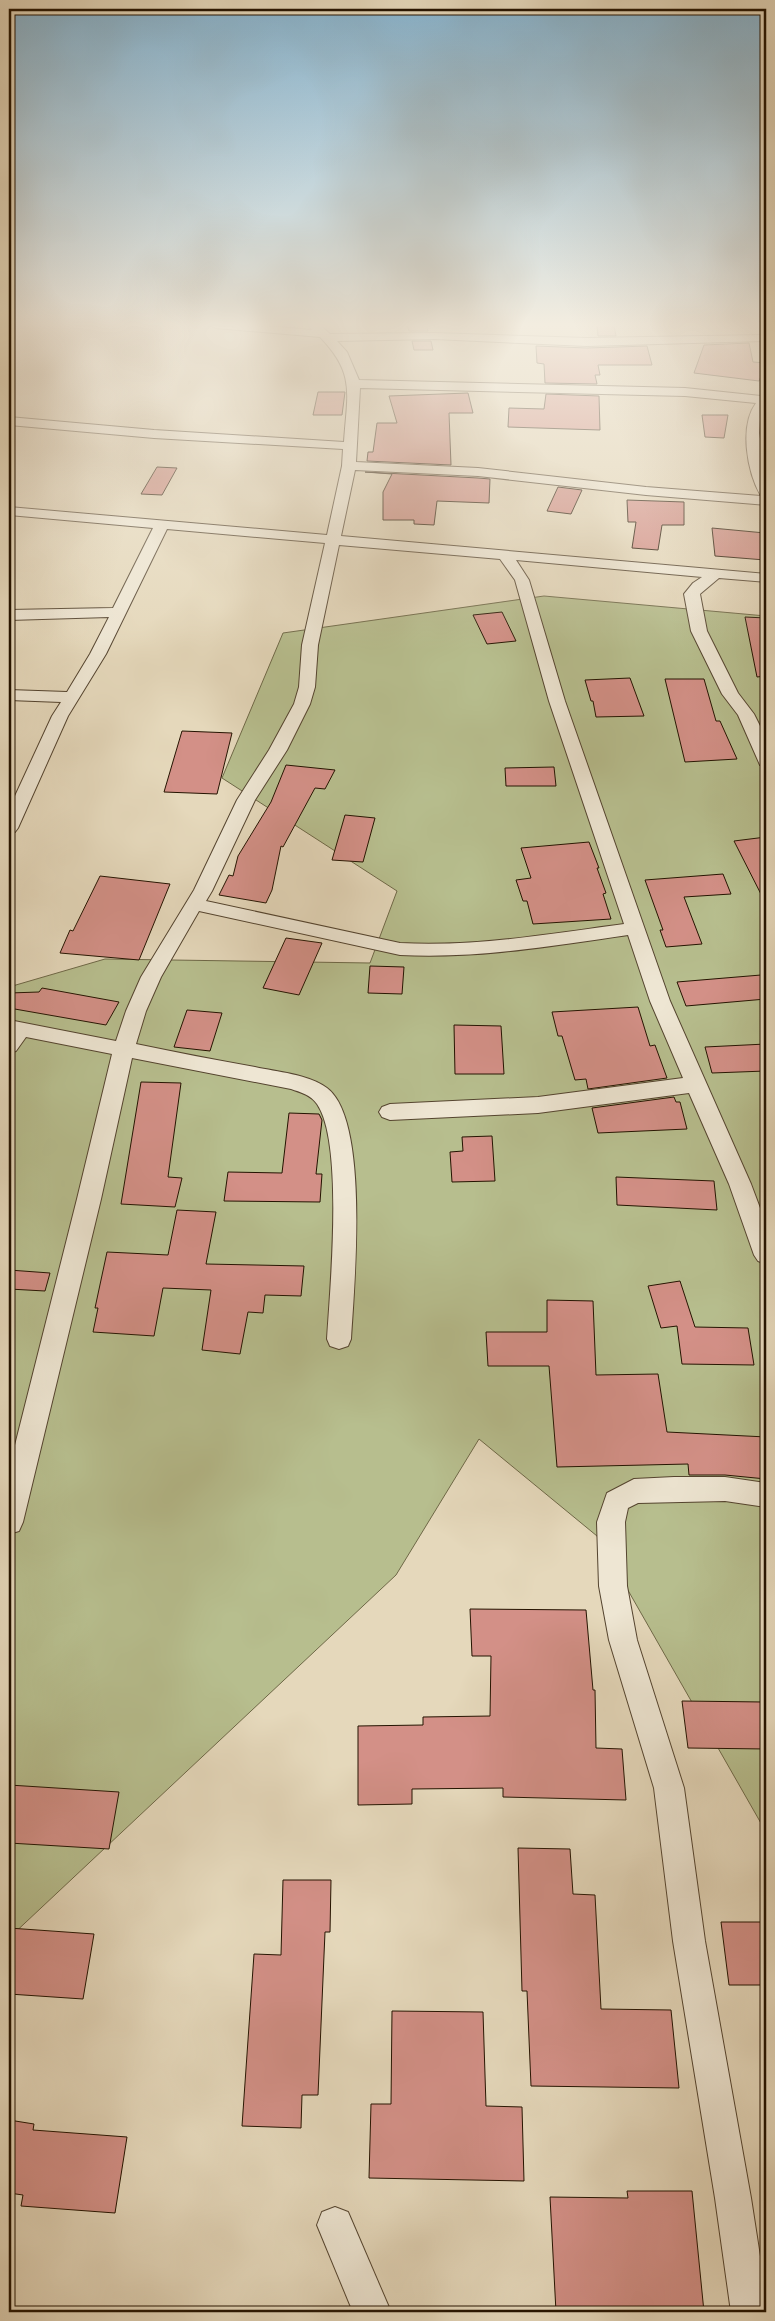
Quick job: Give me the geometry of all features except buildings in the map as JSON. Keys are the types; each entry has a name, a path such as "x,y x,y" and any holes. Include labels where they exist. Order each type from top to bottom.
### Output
{"street":[{"path":"147,433 351,446"},
{"path":"9,1522 89,1199 123,1051 136,1011 151,977 203,891 246,800 278,750 302,704 307,687 310,645 350,466 352,433"},
{"path":"751,433 752,446 766,494"},
{"path":"350,466 478,472 646,491 766,501"},
{"path":"9,511 766,578"},
{"path":"9,828 60,716 98,654 162,525"},
{"path":"505,555 522,580 557,701 660,1001 740,1184 766,1256"},
{"path":"522,580 550,559"},
{"path":"716,574 698,586 692,594 699,631 730,694 746,714 759,740 766,761"},
{"path":"9,615 118,612"},
{"path":"9,695 72,697"},
{"path":"9,784 30,784"},
{"path":"194,904 400,949 427,952 479,948 636,928"},
{"path":"13,1034 123,1051 291,1082 317,1090 327,1100 335,1115 341,1143 344,1223 339,1339"},
{"path":"390,1112 538,1105 696,1084"},
{"path":"750,2312 733,2198 689,1941 669,1788 623,1640 614,1586 611,1522 617,1501 634,1491 725,1489 766,1495"},
{"path":"335,2225 372,2312"}],"green space":[{"path":"544,596 766,616 766,1832 597,1536 479,1439 396,1575 9,1938 9,987 105,959 370,963 397,891 222,778 283,633"}]}
